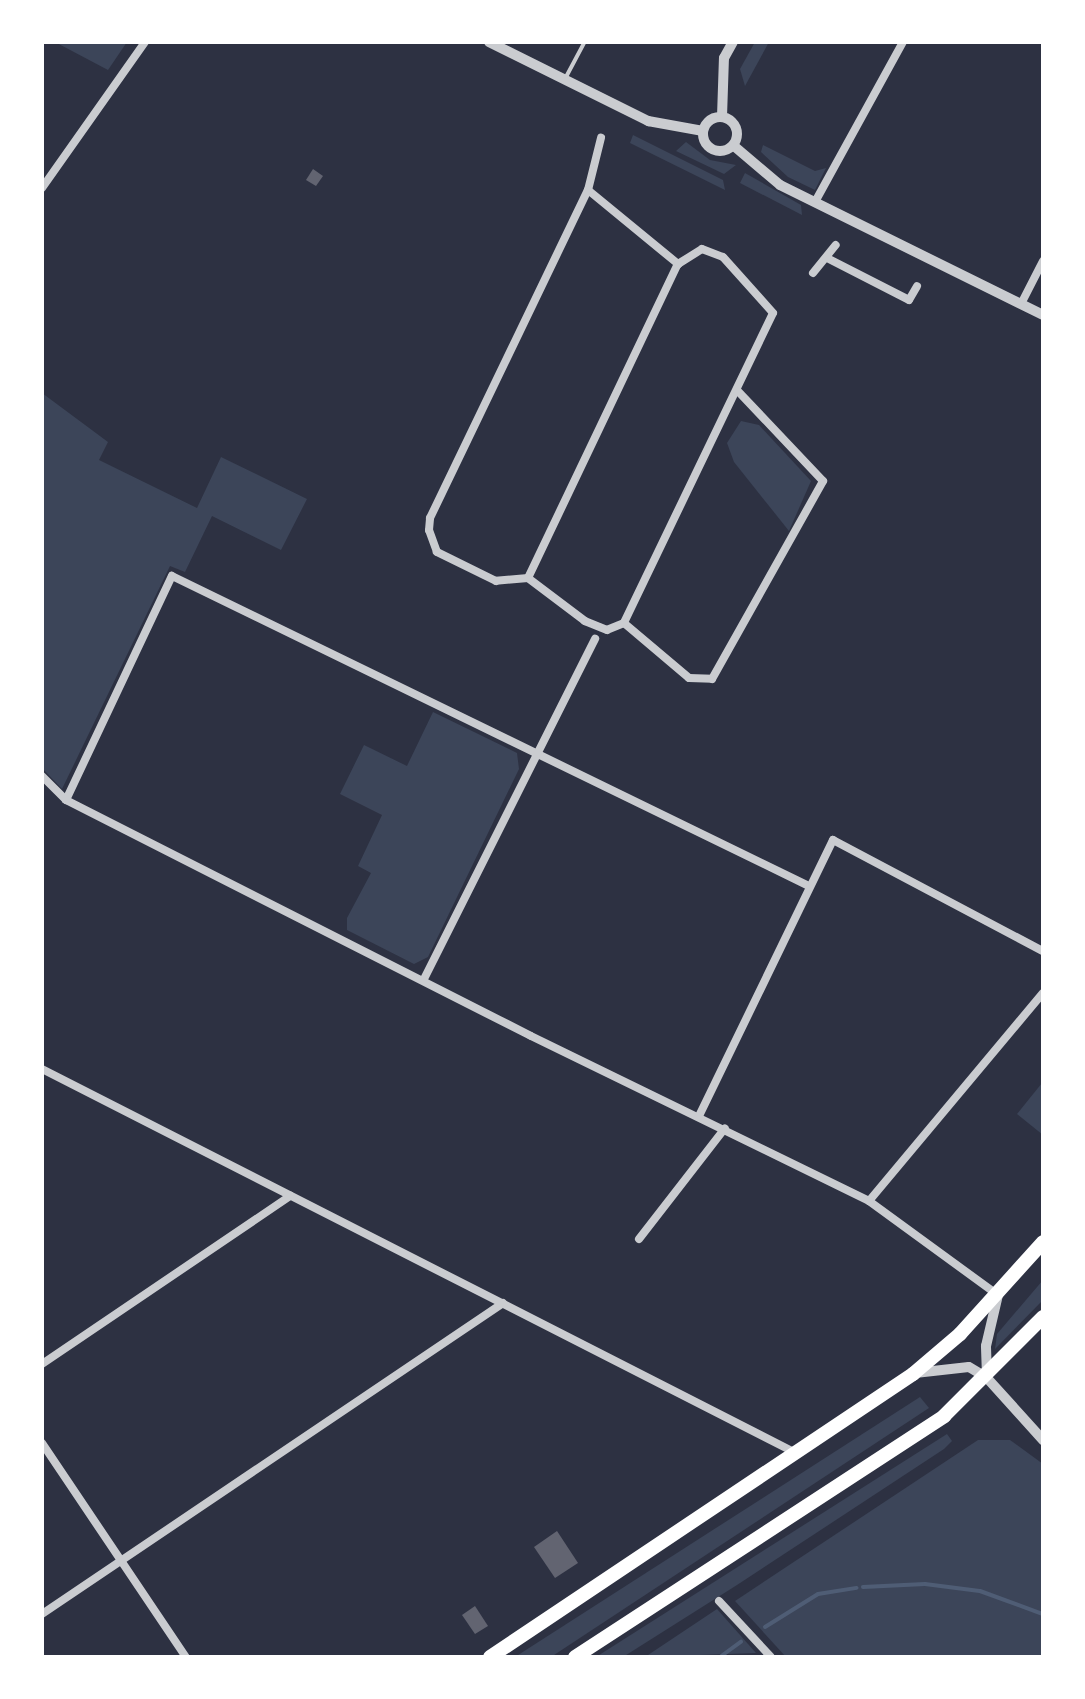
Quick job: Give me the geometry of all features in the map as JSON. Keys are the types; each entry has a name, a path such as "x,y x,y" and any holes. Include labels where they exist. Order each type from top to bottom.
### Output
{"main road":[{"path":"490,1657 913,1374 998,1295 1043,1242"},
{"path":"575,1657 944,1416 987,1378 1043,1317"}],"street":[{"path":"42,188 145,42"},
{"path":"489,42 648,121 703,131"},
{"path":"722,117 724,58 733,42"},
{"path":"815,202 903,42"},
{"path":"703,131 714,118 722,117 735,124 734,146"},
{"path":"703,131 713,151 734,146"},
{"path":"601,138 588,190 430,518 430,539 437,552 496,581 528,578 600,628 624,623"},
{"path":"734,146 780,185 1043,315"},
{"path":"588,190 678,264"},
{"path":"813,273 836,245"},
{"path":"528,578 678,264 702,249 723,257 773,313 624,623"},
{"path":"827,258 909,300 917,286"},
{"path":"1021,304 1043,261"},
{"path":"624,623 689,678 712,679 823,481 738,391"},
{"path":"66,800 172,576 539,751 809,886"},
{"path":"424,979 595,639"},
{"path":"42,776 66,800 869,1201 998,1295 986,1346 987,1378"},
{"path":"699,1116 833,840 1043,951"},
{"path":"869,1201 1043,993"},
{"path":"42,1069 797,1454"},
{"path":"639,1239 725,1128"},
{"path":"42,1364 290,1196"},
{"path":"42,1614 503,1303"},
{"path":"913,1374 969,1367 987,1378 1043,1440"},
{"path":"42,1443 186,1657"},
{"path":"719,1601 771,1657"}],"lane":[{"path":"565,79 585,42"}],"shaded area":[{"path":"55,42 127,42 108,70"},
{"path":"755,42 769,42 745,86 740,69"},
{"path":"633,135 723,180 725,190 630,143"},
{"path":"686,142 710,160 736,165 724,174 676,151"},
{"path":"763,145 815,171 826,168 815,190 788,177 761,152"},
{"path":"745,173 801,205 802,215 740,183"},
{"path":"42,393 108,442 99,460 197,508 221,457 307,499 281,550 212,516 185,572 170,566 62,789 42,768"},
{"path":"741,421 759,425 811,481 789,531 734,462 727,443"},
{"path":"433,712 517,753 519,769 428,957 414,964 347,930 347,918 371,873 358,866 382,815 340,794 364,745 407,766"},
{"path":"1043,1084 1043,1135 1017,1114"},
{"path":"1043,1280 1043,1300 995,1349 997,1334"},
{"path":"920,1397 929,1408 551,1657 515,1657"},
{"path":"947,1434 952,1441 944,1449 737,1585 623,1657 596,1657"},
{"path":"978,1440 1010,1440 1043,1464 1043,1657 786,1657 735,1601"},
{"path":"717,1609 756,1653 645,1657"}],"building":[{"path":"313,169 323,176 316,186 306,180"},
{"path":"557,1531 578,1563 555,1578 534,1547"},
{"path":"475,1606 488,1626 475,1634 462,1615"}],"waterway":[{"path":"863,1587 925,1584 980,1591 1043,1614"},
{"path":"765,1627 818,1594 857,1588"},
{"path":"720,1657 741,1642"}]}
